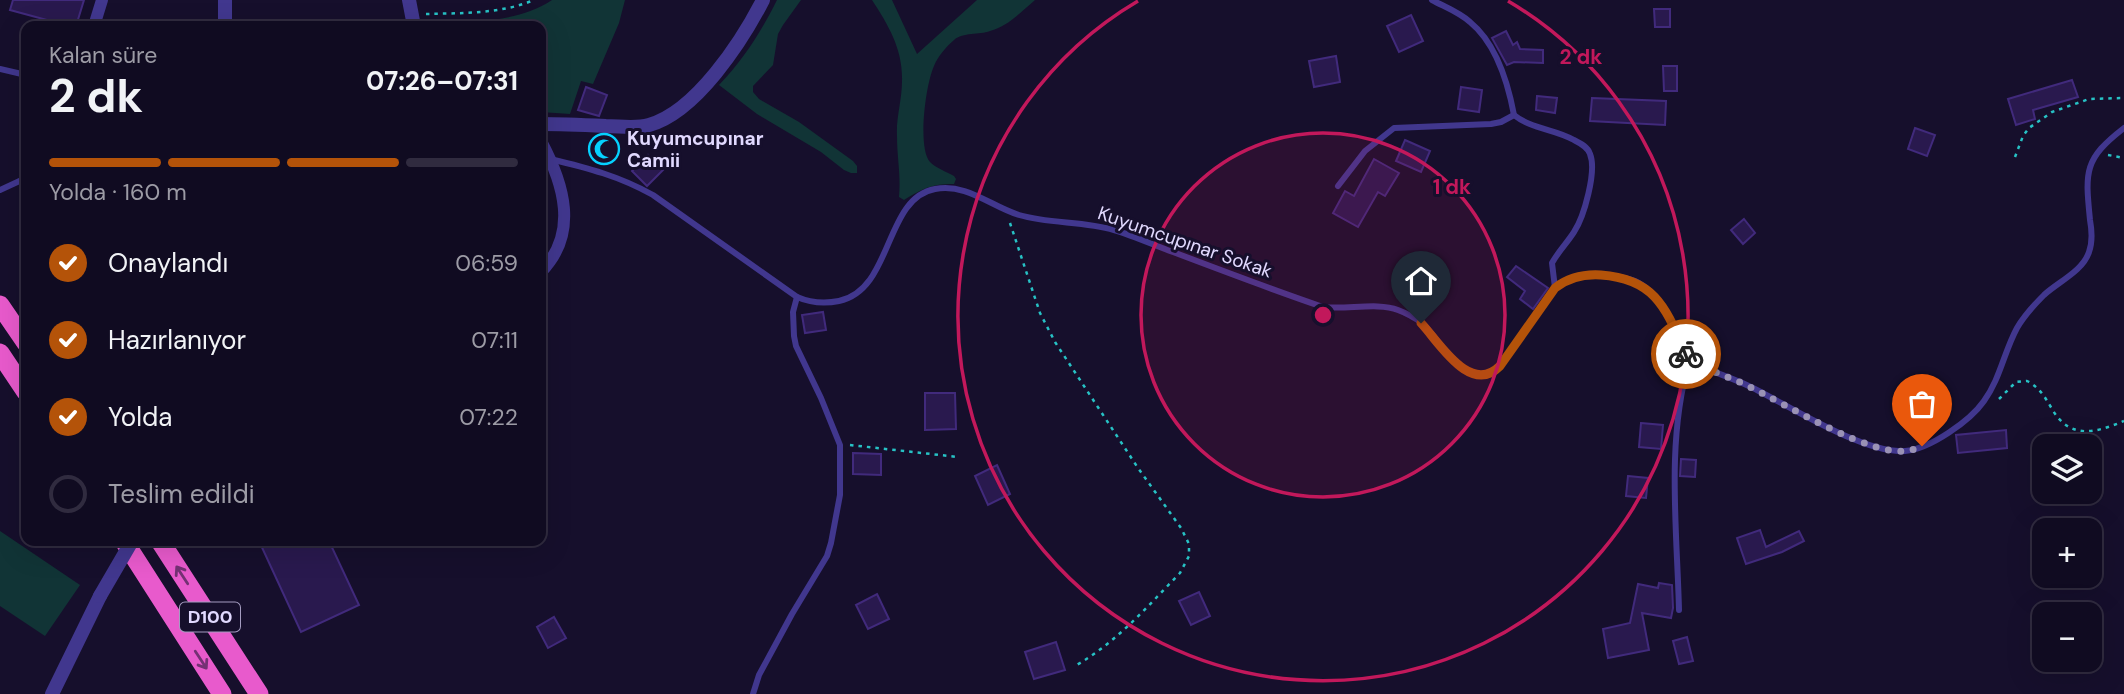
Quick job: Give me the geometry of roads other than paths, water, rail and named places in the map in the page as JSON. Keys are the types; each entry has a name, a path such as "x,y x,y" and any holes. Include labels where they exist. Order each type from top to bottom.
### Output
{"highway":[{"path":"0,305 21,336"},
{"path":"0,354 21,385"},
{"name":"D100","path":"127,546 222,694"},
{"name":"D100","path":"163,546 259,694"}],"street":[{"path":"96,21 102,0"},
{"path":"225,0 225,21"},
{"path":"546,124 631,127 647,126 667,119 725,62 749,27 763,0"},
{"path":"546,150 564,197 565,218 555,253 546,265"},
{"path":"52,694 100,596 129,546"}],"lane":[{"path":"1432,0 1457,12 1480,31 1499,64 1514,115 1521,121 1576,141 1590,153 1591,176 1586,205 1575,231 1552,263 1555,288 1571,278 1589,275 1621,277 1635,281 1662,307 1689,362 1680,398 1675,470 1679,610"},
{"path":"0,69 21,74"},
{"path":"1338,186 1365,151 1394,128 1490,124 1502,122 1514,115"},
{"path":"1689,362 1752,388 1828,427 1879,448 1907,451 1934,440 1968,419 1984,402 1994,386 2017,328 2029,311 2045,294 2084,263 2092,233 2087,190 2091,163 2094,155 2105,143 2124,128"},
{"name":"Kuyumcupınar Sokak","path":"551,159 613,175 653,195 797,297 816,303 830,303 855,295 873,274 909,204 928,191 959,188 1005,210 1042,220 1076,222 1115,230 1323,307 1396,309 1421,323 1461,369 1476,375 1495,372 1555,288"},
{"path":"0,190 21,180"},
{"path":"753,694 792,614 820,569 831,543 840,495 840,444 796,346 792,326 797,297"}],"place":[{"name":"Kuyumcupınar Camii","path":"604,149"}]}
